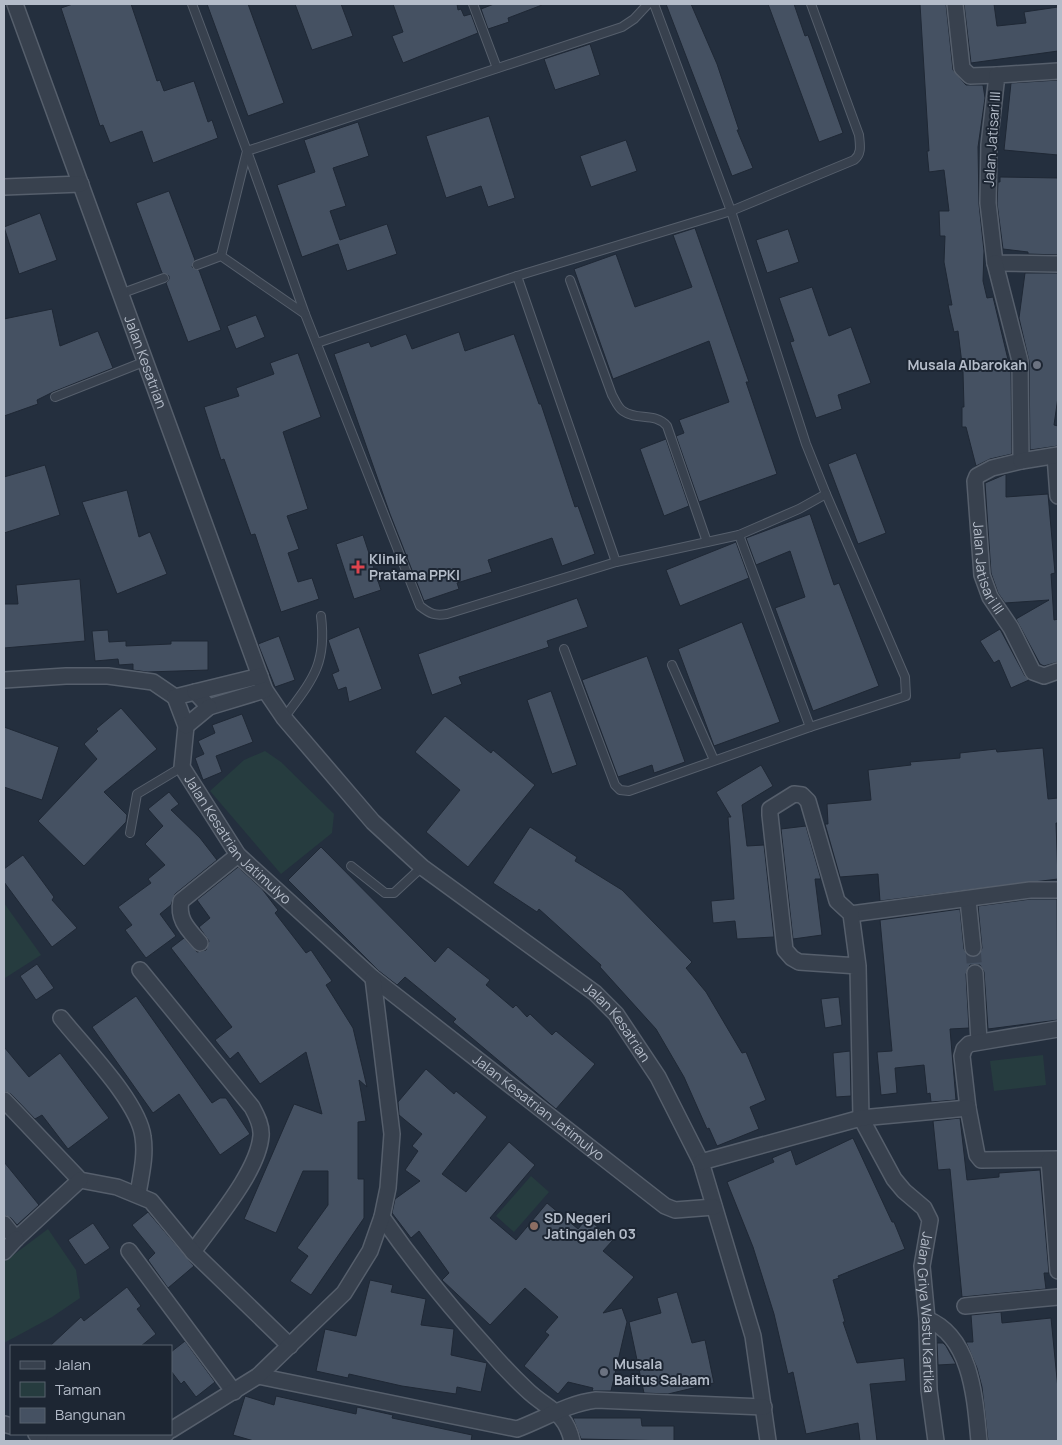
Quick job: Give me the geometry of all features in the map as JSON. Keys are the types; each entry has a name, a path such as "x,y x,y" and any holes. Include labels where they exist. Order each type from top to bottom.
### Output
{"street":[{"name":"Jalan Kesatrian","path":"15,4 262,683 284,718 373,822 422,866 594,993 616,1014 658,1077 701,1162 753,1336 768,1441"},
{"path":"955,4 962,68 970,76 997,75"},
{"name":"Jalan Jatisari III","path":"1021,461 1020,362 995,263 988,203 989,155 997,75 1058,70"},
{"path":"4,187 81,184"},
{"path":"995,263 1058,264"},
{"name":"Jalan Jatisari III","path":"1058,496 1057,456 1021,461 992,468 977,476 975,481 979,561 990,597 1011,628 1033,672 1044,676 1058,671"},
{"path":"4,680 66,676 108,676 153,682 175,697 195,692 262,683"},
{"path":"186,726 209,707 262,683"},
{"path":"195,692 209,707"},
{"name":"Jalan Kesatrian Jatimulyo","path":"175,697 186,726 182,767 238,855 372,978 665,1206 675,1210 714,1207"},
{"path":"858,966 800,962 792,958 785,950 770,809 794,794 802,795 808,801 837,901 851,914 968,900 1030,890 1058,890"},
{"path":"200,943 182,922 179,910 181,901 238,855"},
{"path":"968,900 972,948"},
{"name":"Jalan Griya Wastu Kartika","path":"851,914 858,966 860,1118 894,1179 904,1191 924,1208 930,1220 922,1266 927,1319 929,1390 940,1440"},
{"path":"140,970 252,1107 258,1119 261,1134 257,1156 248,1173 193,1252"},
{"path":"975,973 979,1042"},
{"path":"172,1429 258,1376 332,1307 355,1278 370,1251 382,1217 388,1188 392,1134 372,978"},
{"path":"61,1018 133,1108 143,1136 144,1159 138,1194"},
{"path":"1058,1029 966,1045 962,1056 968,1108 977,1155 981,1160 1054,1160 1058,1272"},
{"path":"4,1100 80,1180 117,1187 138,1194 151,1201 193,1252 290,1346"},
{"path":"701,1162 860,1118 968,1108"},
{"path":"4,1252 80,1180"},
{"path":"382,1217 407,1253 486,1347 527,1390 555,1410 566,1423 572,1441"},
{"path":"4,1224 16,1239"},
{"path":"129,1251 234,1392"},
{"path":"965,1306 1058,1297"},
{"path":"927,1319 952,1335 961,1351 969,1377 979,1441"},
{"path":"258,1376 517,1429 555,1410 579,1402 596,1400 764,1407"},
{"path":"39,1435 54,1440 91,1437 131,1441 149,1441 164,1435"}],"lane":[{"path":"192,4 305,314 420,606 430,614 437,616 447,614 616,562 739,535 799,509 826,494"},
{"path":"473,4 497,68"},
{"path":"247,151 622,27 634,19 648,4"},
{"path":"564,649 615,785 620,790 629,791 810,727 897,701 906,696 907,689 905,678 806,444 731,211 654,4"},
{"path":"317,343 517,276 731,211 858,157 860,149 859,135 811,4"},
{"path":"221,256 247,151"},
{"path":"197,265 221,256"},
{"path":"221,256 305,314"},
{"path":"517,276 616,562"},
{"path":"120,294 164,278"},
{"path":"570,280 612,395 618,405 624,412 657,418 667,426 707,542"},
{"path":"54,397 146,361"},
{"path":"739,535 810,727"},
{"path":"284,718 314,676 324,641 321,616"},
{"path":"672,665 714,760"},
{"path":"130,833 137,794 182,767"},
{"path":"351,866 385,894 394,893 422,866"}],"green space":[{"path":"265,751 281,762 334,814 332,833 281,874 210,791 244,760"},
{"path":"4,903 41,955 5,978 4,975"},
{"path":"1043,1055 1046,1085 994,1091 990,1061"},
{"path":"531,1176 549,1192 514,1232 496,1216"},
{"path":"48,1229 76,1270 80,1298 52,1317 4,1343 4,1262"}],"building":[{"path":"73,4 131,4 157,81 160,80 164,91 194,81 208,122 212,120 218,138 153,163 142,131 110,143 103,125 100,126 61,8"},
{"path":"207,4 248,4 284,103 248,116"},
{"path":"295,4 341,4 353,36 312,50"},
{"path":"393,4 457,4 458,10 461,9 464,16 471,14 478,33 403,63 392,36 403,32"},
{"path":"494,4 542,5 508,18 509,22 488,29 481,9"},
{"path":"666,4 691,4 717,64 739,130 737,130 753,168 732,176"},
{"path":"768,4 794,4 805,36 808,35 843,133 819,142"},
{"path":"920,4 946,4 953,70 966,85 983,85 985,98 978,147 979,204 984,251 983,281 987,298 993,297 1011,372 1012,454 990,459 976,466 966,427 962,427 962,407 964,407 963,372 958,331 954,332 948,305 952,305 944,262 945,236 940,236 939,211 949,211 944,170 929,172"},
{"path":"964,4 994,4 997,26 1026,23 1024,12 1058,7 1058,51 971,63"},
{"path":"590,44 600,75 555,90 544,59"},
{"path":"1058,80 1058,155 1004,150 1011,83"},
{"path":"489,116 515,198 488,207 481,186 446,198 426,136"},
{"path":"358,122 369,156 333,168 346,206 330,211 340,240 387,224 397,254 347,271 338,244 302,257 277,185 315,172 304,140"},
{"path":"626,140 637,171 591,187 580,156"},
{"path":"1000,177 1058,178 1058,255 1028,254 1028,252 1003,249 997,203"},
{"path":"169,191 195,260 192,267 199,270 221,330 188,342 166,283 169,276 162,273 136,203"},
{"path":"40,213 57,260 19,274 4,227"},
{"path":"695,228 749,382 746,382 777,474 699,502 676,436 684,433 679,420 729,402 709,341 613,379 574,269 616,254 635,307 692,287 673,235"},
{"path":"788,229 799,262 767,273 756,240"},
{"path":"1025,273 1058,273 1058,397 1054,425 1058,426 1058,446 1030,450 1029,361 1019,318"},
{"path":"812,287 829,336 851,327 871,383 838,395 842,409 816,418 790,342 794,341 779,298"},
{"path":"52,309 60,346 98,331 113,368 53,392 37,400 38,404 4,416 4,319"},
{"path":"256,315 265,337 236,349 227,326"},
{"path":"459,332 465,351 514,334 539,404 541,404 575,507 578,506 595,554 562,566 552,538 488,560 492,572 457,583 459,589 424,601 390,514 334,354 369,342 371,347 406,334 412,349"},
{"path":"298,353 321,417 283,432 308,509 287,516 299,549 288,553 298,582 312,578 319,599 281,612 255,534 251,535 224,459 221,460 204,407 239,396 236,388 274,374 270,363"},
{"path":"666,439 689,506 664,516 640,449"},
{"path":"856,453 886,533 858,544 828,464"},
{"path":"45,465 60,515 4,533 4,477"},
{"path":"1006,474 1006,497 1048,494 1055,573 1051,574 1054,620 1058,619 1058,662 1044,666 1040,664 1016,619 1049,600 1005,603 998,593 991,573 985,483"},
{"path":"127,490 139,537 150,532 167,574 117,594 82,502"},
{"path":"810,514 834,585 839,583 879,686 813,711 775,608 805,597 790,551 756,565 746,538"},
{"name":"Klinik Pratama PPKI","path":"363,535 381,590 354,599 336,544"},
{"path":"736,542 749,578 680,606 666,570"},
{"path":"80,579 85,641 4,648 4,604 18,604 16,585"},
{"path":"577,598 588,627 547,641 549,647 459,677 462,684 432,695 418,654"},
{"path":"742,622 780,722 714,746 678,649"},
{"path":"359,627 382,689 349,702 346,687 338,690 332,674 339,671 328,640"},
{"path":"1000,629 1029,680 1011,688 999,660 994,663 980,641"},
{"path":"108,630 109,642 126,641 126,646 171,644 171,641 208,641 208,670 147,672 133,670 133,664 119,665 118,659 95,661 92,631"},
{"path":"279,636 295,680 275,687 258,644"},
{"path":"647,656 685,762 654,773 652,765 618,777 582,680"},
{"path":"551,691 577,765 552,774 527,700"},
{"path":"121,708 157,749 104,792 127,815 126,822 84,866 38,821 97,759 84,744 98,731 96,729"},
{"path":"242,714 253,742 216,756 222,772 203,780 195,758 204,754 198,741 215,733 212,725"},
{"path":"445,716 491,753 493,750 535,785 468,867 426,832 460,790 415,752"},
{"path":"4,727 59,747 42,800 4,787"},
{"path":"1043,748 1048,799 1058,798 1058,823 1056,823 1058,879 880,901 878,874 840,877 825,824 828,824 827,804 871,800 868,770 911,765 910,762 960,758 960,753 996,749 997,752"},
{"path":"761,765 773,786 742,805 747,846 764,845 774,937 737,939 735,921 713,923 711,901 734,899 728,817 731,817 716,792"},
{"path":"169,792 179,804 171,810 200,838 217,860 175,894 171,905 160,914 176,936 146,958 125,930 132,925 118,907 151,883 148,879 165,865 145,844 163,826 148,809"},
{"path":"806,826 821,879 815,879 822,935 793,939 781,829"},
{"path":"530,827 577,857 575,861 622,890 692,962 686,968 706,992 742,1053 746,1052 766,1100 750,1107 759,1129 717,1146 709,1128 707,1129 684,1077 656,1029 600,967 601,965 539,909 537,912 493,883"},
{"path":"321,847 435,962 448,947 490,980 486,985 513,1008 516,1005 527,1017 530,1014 552,1035 556,1031 595,1064 556,1109 453,1022 456,1019 405,977 397,985 379,971 288,880"},
{"path":"23,855 54,897 52,900 77,928 52,947 4,882 4,869"},
{"path":"238,867 262,889 278,910 275,913 306,953 311,950 332,981 326,985 353,1028 367,1087 359,1080 366,1121 358,1122 358,1179 364,1179 364,1218 311,1295 290,1281 308,1256 297,1248 328,1205 328,1171 303,1171 276,1233 244,1219 294,1104 322,1114 306,1052 260,1084 238,1052 230,1059 215,1040 232,1027 171,948 184,938 197,952 206,950 209,941 199,927 210,918 197,900"},
{"path":"1031,899 1057,899 1058,1020 988,1029 984,972 980,965 970,965 966,974 969,1028 950,1029 956,1100 931,1102 930,1093 927,1094 924,1065 895,1068 897,1093 881,1095 877,1052 892,1051 880,920 960,909 964,949 969,956 974,957 979,955 982,948 978,906"},
{"path":"37,964 54,988 36,1000 20,976"},
{"path":"136,996 212,1103 220,1098 226,1098 250,1134 220,1155 179,1094 153,1113 92,1027"},
{"path":"839,997 842,1025 825,1028 821,999"},
{"path":"4,1047 29,1077 60,1053 109,1118 68,1149 42,1115 35,1119 11,1094 4,1091"},
{"path":"850,1051 851,1096 836,1097 833,1053"},
{"path":"426,1069 454,1094 456,1091 487,1117 442,1174 466,1192 509,1142 535,1165 490,1218 516,1240 547,1203 578,1229 587,1218 613,1240 603,1251 634,1277 603,1313 622,1308 627,1322 611,1391 592,1391 593,1388 568,1382 558,1394 524,1366 549,1335 545,1332 558,1317 525,1288 490,1325 442,1280 449,1273 419,1231 411,1238 392,1213 395,1199 420,1181 405,1170 418,1151 412,1146 422,1134 399,1115 398,1102"},
{"path":"960,1118 967,1180 999,1177 999,1173 1040,1170 1049,1273 1044,1273 1046,1289 962,1297 950,1169 938,1170 933,1121"},
{"path":"853,1138 905,1249 838,1276 839,1278 833,1280 845,1322 843,1322 857,1363 904,1358 906,1381 870,1384 877,1441 860,1441 858,1423 806,1434 793,1372 788,1374 774,1314 753,1247 727,1182 774,1162 772,1158 791,1150 796,1165"},
{"path":"4,1162 39,1205 17,1225 11,1218 4,1215"},
{"path":"148,1212 194,1266 168,1288 148,1260 155,1253 132,1225"},
{"path":"93,1223 110,1248 85,1265 68,1240"},
{"path":"370,1280 393,1285 391,1292 426,1299 421,1325 454,1329 451,1355 487,1363 481,1392 457,1387 456,1394 402,1386 349,1374 348,1378 316,1371 325,1329 356,1336"},
{"path":"127,1287 141,1306 137,1309 156,1334 142,1345 51,1345 81,1317 84,1321"},
{"path":"677,1292 692,1343 705,1340 714,1383 668,1394 644,1393 629,1322 661,1313 657,1298"},
{"path":"1001,1312 1002,1323 1051,1318 1058,1389 1058,1441 988,1441 982,1387 977,1368 966,1342 973,1342 971,1315"},
{"path":"185,1341 215,1382 196,1397 184,1381 181,1384 172,1372 172,1351"},
{"path":"937,1343 943,1343 946,1346 956,1364 938,1365"},
{"path":"245,1396 274,1405 276,1396 356,1414 357,1407 393,1415 392,1418 472,1435 471,1441 254,1441 233,1435"},
{"path":"573,1418 641,1418 642,1426 674,1426 674,1441 581,1439"}],"tunnel":[{"path":"973,948 975,973"}],"place":[{"name":"Musala Albarokah","path":"1037,365"},
{"name":"Klinik Pratama PPKI","path":"358,567"},
{"name":"SD Negeri Jatingaleh 03","path":"534,1226"},
{"name":"Musala Baitus Salaam","path":"604,1372"}]}
